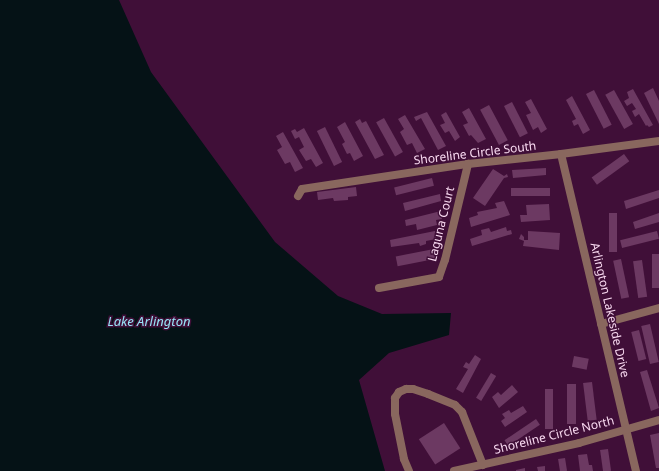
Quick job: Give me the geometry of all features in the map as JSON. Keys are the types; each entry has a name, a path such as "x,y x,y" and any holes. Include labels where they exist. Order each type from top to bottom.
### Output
{"street":[{"name":"Shoreline Circle South","path":"298,196 302,190 468,164 659,141"},
{"name":"Arlington Lakeside Drive","path":"561,154 636,471"},
{"name":"Laguna Court","path":"378,288 439,277 445,260 468,164"},
{"path":"601,324 659,308"},
{"path":"409,471 404,459 395,414 395,398 406,389 413,389 455,405 462,412 467,421 483,464"},
{"name":"Shoreline Circle North","path":"454,471 579,443 659,420"}],"water":[{"name":"Lake Arlington","path":"0,0 119,0 151,72 275,242 338,296 382,314 451,313 449,335 389,353 359,380 385,471 0,471"}],"building":[{"path":"653,88 659,101 659,124 644,93"},
{"path":"633,89 653,125 649,127 647,125 646,126 639,114 635,117 632,111 636,109 632,103 627,106 624,101 629,98 627,92"},
{"path":"594,90 612,125 604,129 586,94"},
{"path":"614,90 633,124 624,129 605,95"},
{"path":"572,96 590,130 583,134 578,124 574,126 572,121 576,119 566,100"},
{"path":"531,99 547,129 541,133 538,127 533,130 526,115 531,113 525,102"},
{"path":"512,102 528,133 520,137 504,106"},
{"path":"489,105 508,140 499,145 480,110"},
{"path":"469,108 486,139 478,143 471,135 469,136 463,125 468,123 462,112"},
{"path":"427,112 446,146 438,150 421,118 416,121 414,117"},
{"path":"446,112 460,137 455,141 449,131 445,133 440,125 445,123 441,115"},
{"path":"405,115 425,149 417,153 412,143 407,145 400,132 404,129 398,119"},
{"path":"384,118 403,152 395,156 376,122"},
{"path":"360,119 362,123 366,121 384,155 375,159 355,122"},
{"path":"345,122 363,156 354,161 350,153 347,154 342,144 345,142 337,127"},
{"path":"325,127 342,162 334,166 317,131"},
{"path":"304,128 323,163 316,167 311,159 306,161 299,150 304,147 299,137 295,139 291,131 295,129 297,132"},
{"path":"283,132 303,168 295,172 290,162 285,164 277,150 282,147 276,136"},
{"path":"624,154 629,161 597,185 592,178"},
{"path":"546,168 546,175 513,178 512,170"},
{"path":"493,169 504,176 507,174 508,177 504,178 485,206 473,198"},
{"path":"432,178 434,186 396,195 394,187"},
{"path":"356,187 357,196 348,197 348,200 334,201 333,198 318,200 317,192"},
{"path":"511,188 550,188 550,196 511,196"},
{"path":"659,190 659,198 626,209 624,201"},
{"path":"440,194 441,201 405,211 403,203"},
{"path":"504,201 510,215 471,227 469,218 478,215 477,212 497,208 495,203"},
{"path":"549,204 550,220 521,222 520,215 527,215 526,205"},
{"path":"441,211 442,219 436,220 437,225 417,230 416,224 406,226 405,220"},
{"path":"609,213 617,213 617,252 609,252"},
{"path":"659,213 659,222 635,229 633,222"},
{"path":"506,227 507,231 511,230 512,234 472,246 470,239 482,235 481,230 489,228 491,232"},
{"path":"435,231 436,239 426,241 426,244 420,246 419,243 391,247 390,240"},
{"path":"528,231 560,233 559,250 523,246 524,241 519,239 521,234 524,237 524,240 528,240"},
{"path":"657,231 659,239 622,248 620,240"},
{"path":"434,249 436,259 398,266 396,256"},
{"path":"652,254 659,254 659,288 652,288"},
{"path":"621,259 629,297 621,299 613,261"},
{"path":"642,260 647,297 638,298 633,261"},
{"path":"650,324 659,362 650,364 641,326"},
{"path":"639,330 646,359 638,361 631,332"},
{"path":"475,355 481,359 463,393 456,389 468,369 463,367 466,362 469,364"},
{"path":"574,356 589,359 587,370 572,367"},
{"path":"647,370 659,408 651,411 640,372"},
{"path":"491,373 496,376 481,401 476,398"},
{"path":"592,382 597,420 588,421 583,383"},
{"path":"567,384 576,384 576,424 567,424"},
{"path":"512,385 518,392 499,408 492,397 498,392 501,395"},
{"path":"545,389 553,389 553,429 545,429"},
{"path":"523,406 527,412 505,427 501,421 505,418 502,414 509,410 511,413"},
{"path":"536,419 540,425 508,446 504,440"},
{"path":"444,423 460,448 435,464 419,439"},
{"path":"659,433 659,468 656,468 650,435"},
{"path":"608,449 611,471 603,471 600,450"},
{"path":"587,454 589,465 592,465 593,471 580,471 578,455"},
{"path":"565,458 567,471 560,471 558,459"},
{"path":"545,466 545,471 538,471 537,467"},
{"path":"525,468 525,471 516,471 516,470"}]}
